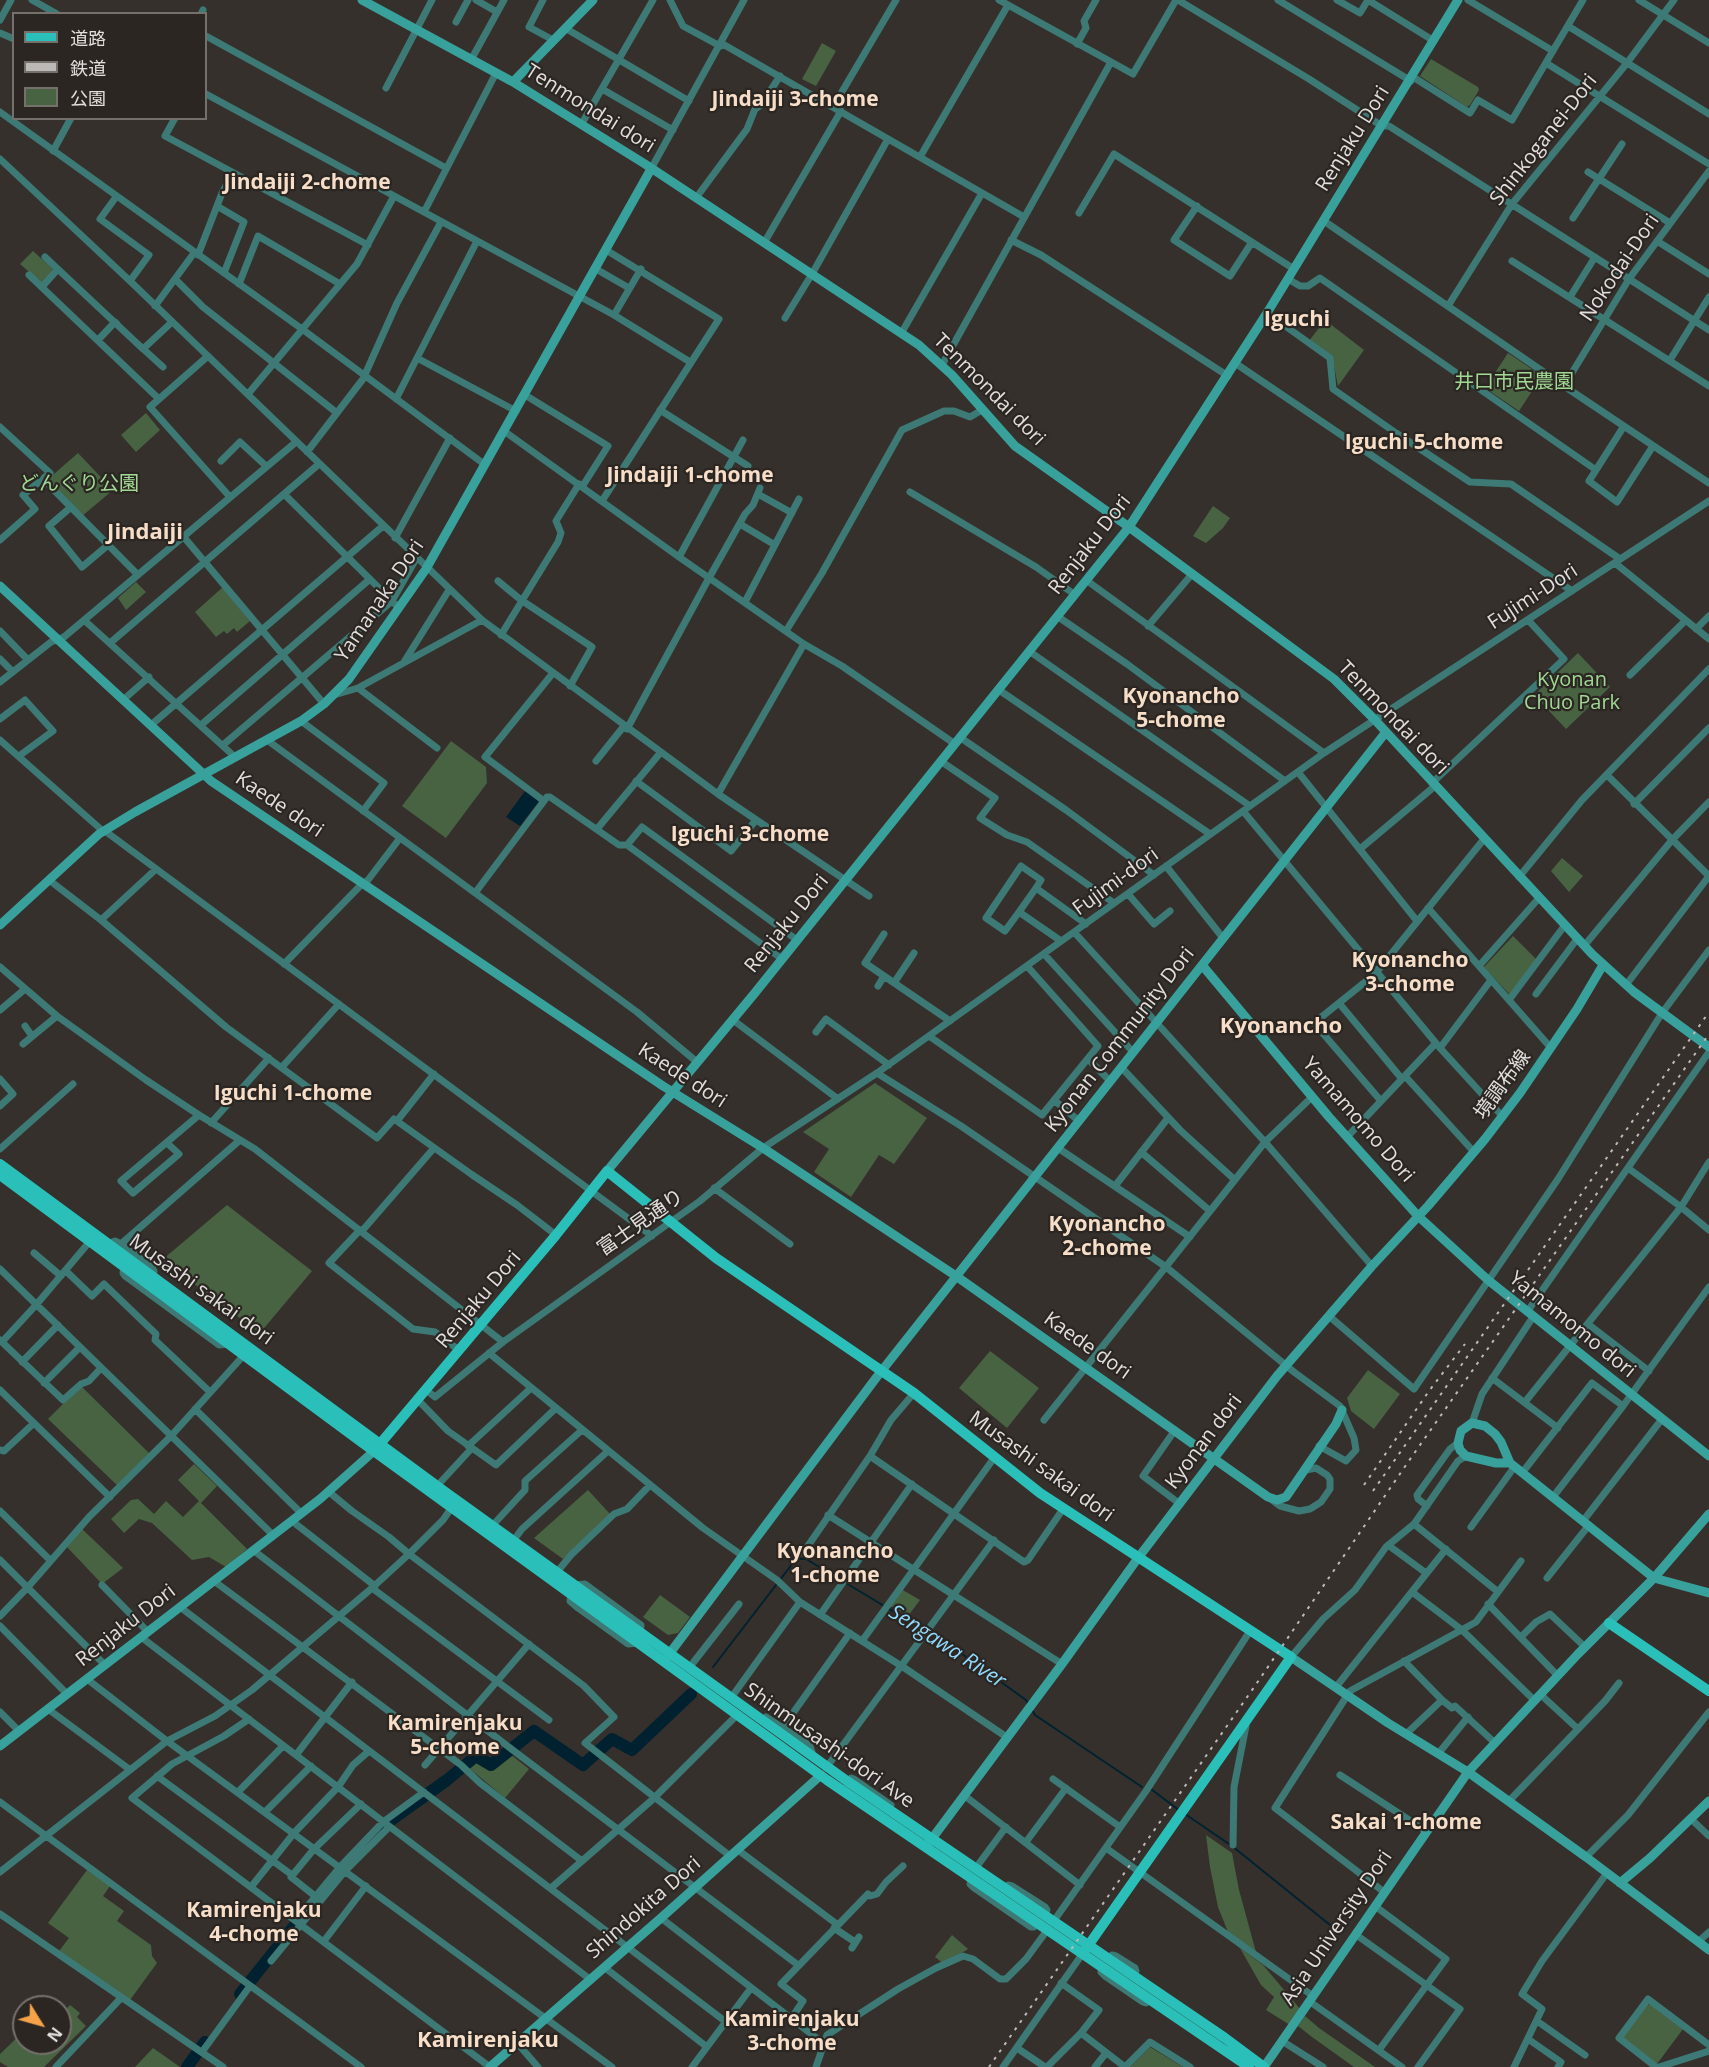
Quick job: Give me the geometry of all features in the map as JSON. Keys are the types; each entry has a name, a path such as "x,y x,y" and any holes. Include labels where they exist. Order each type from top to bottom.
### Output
{"main road":[{"name":"Musashi sakai dori","path":"0,1164 93,1238 124,1266 244,1355 377,1448"},
{"name":"Renjaku Dori","path":"377,1448 460,1351 607,1171"},
{"name":"Musashi sakai dori","path":"607,1171 730,1268 914,1393 994,1458 1063,1509 1291,1657"},
{"name":"Musashi sakai dori","path":"0,1175 93,1238 108,1244 153,1276 377,1448"},
{"name":"Shinmusashi-dori Ave","path":"377,1448 437,1486 557,1572 573,1589"},
{"name":"Shinmusashi-dori Ave","path":"377,1448 452,1507 573,1589 667,1657 738,1714 1085,1949 1134,1977 1225,2038 1264,2067"},
{"path":"1609,1623 1709,1691"},
{"name":"Shinmusashi-dori Ave","path":"667,1657 689,1668 811,1756 824,1771 847,1782 901,1819 929,1843"},
{"path":"1085,1949 1291,1657"},
{"name":"Shinmusashi-dori Ave","path":"973,1873 1003,1888 1046,1923"},
{"name":"Shinmusashi-dori Ave","path":"1105,1962 1151,1999 1249,2067"}],"street":[{"path":"0,20 11,0"},
{"path":"32,0 53,12"},
{"name":"Tenmondai dori","path":"362,0 513,82 902,332 942,364 1015,446 1129,527 1334,679 1603,965 1662,1013 1709,1047"},
{"path":"386,88 432,0"},
{"path":"456,22 468,0"},
{"path":"476,0 497,12"},
{"path":"471,60 504,0"},
{"path":"543,0 529,27 553,40"},
{"path":"579,0 590,2"},
{"path":"581,124 653,0"},
{"path":"670,0 683,26 780,76 1024,217"},
{"path":"651,169 744,0"},
{"path":"833,107 896,0"},
{"path":"999,0 1133,74 1177,0 1309,79 1382,126 1389,126 1709,330"},
{"path":"1077,44 1086,28 1084,21 1096,0"},
{"path":"1278,0 1470,113 1478,100 1512,120 1583,0"},
{"path":"1337,0 1360,13 1368,0 1434,41"},
{"path":"1460,0 1553,51"},
{"name":"Renjaku Dori","path":"607,1171 733,1020 1129,527 1228,376 1460,0"},
{"path":"1639,0 1709,43"},
{"name":"Shinkoganei-Dori","path":"1448,306 1512,204 1627,63 1674,0"},
{"path":"513,82 590,2"},
{"path":"920,158 1008,5"},
{"path":"1568,26 1709,114"},
{"path":"565,28 689,101"},
{"path":"207,37 446,168"},
{"path":"942,364 1111,62"},
{"path":"1546,63 1709,164"},
{"path":"424,212 496,73"},
{"path":"696,198 747,129 755,109 761,105 780,76"},
{"path":"602,89 673,130"},
{"path":"207,95 614,315 690,362"},
{"path":"764,243 841,111"},
{"path":"0,112 302,329 484,464"},
{"path":"52,151 70,120"},
{"path":"174,120 165,136 368,245"},
{"path":"785,318 888,139"},
{"path":"1573,218 1622,144"},
{"path":"1079,213 1114,154 1294,269"},
{"path":"0,159 482,620 718,794 869,896"},
{"name":"Yamanaka Dori","path":"0,925 104,831 301,721 324,704 349,679 395,604 426,568 651,169"},
{"name":"Nokodai-Dori","path":"1564,386 1629,279 1709,171"},
{"path":"1588,172 1670,223"},
{"path":"155,306 196,254 233,173"},
{"path":"902,332 982,193"},
{"path":"248,394 357,264 394,196"},
{"path":"116,197 100,219 149,255 130,281"},
{"path":"217,206 244,222 224,273"},
{"path":"1197,206 1174,240 1230,276 1252,242"},
{"path":"1324,221 1709,483"},
{"path":"307,452 365,375 397,303 441,222"},
{"path":"238,284 258,236 340,284"},
{"path":"1011,240 1041,255 1228,376"},
{"path":"396,399 477,241"},
{"path":"1657,241 1709,274"},
{"path":"602,501 719,319 606,250"},
{"path":"45,257 163,367"},
{"path":"1570,297 1595,257"},
{"path":"1512,261 1709,386"},
{"path":"42,287 58,269"},
{"path":"596,269 629,288"},
{"path":"614,315 640,269"},
{"path":"29,275 159,399"},
{"path":"1288,279 1300,286 1308,286 1320,278 1596,470"},
{"path":"175,279 203,307 337,413"},
{"path":"1670,360 1709,297"},
{"path":"1267,313 1330,358 1333,389 1470,482 1511,484 1617,561 1709,639"},
{"path":"115,322 143,349 172,322"},
{"path":"98,340 115,322"},
{"path":"208,356 150,407 230,497"},
{"path":"417,358 516,411"},
{"path":"1235,363 1572,591"},
{"path":"501,634 558,542 561,533 556,521 608,446 525,395"},
{"path":"660,410 748,466"},
{"path":"786,632 822,573 902,430 944,411 954,411 970,417 982,410"},
{"path":"1624,426 1589,481 1617,502 1653,446"},
{"path":"0,427 50,473 23,495 35,509 0,540"},
{"path":"504,431 786,632 1066,810 1154,875"},
{"path":"395,538 450,438"},
{"path":"679,557 743,440"},
{"path":"0,682 51,642 58,641 84,620 296,441"},
{"path":"221,461 240,442 266,466"},
{"path":"110,644 319,464"},
{"path":"43,478 137,574"},
{"path":"596,761 626,727 759,491 792,513"},
{"path":"910,492 1036,567 1074,594"},
{"path":"284,494 395,604"},
{"path":"745,602 800,499"},
{"name":"Fujimi-Dori","path":"1375,720 1709,501"},
{"path":"71,507 49,526 82,567 108,545"},
{"path":"740,524 775,545"},
{"path":"151,725 383,526"},
{"path":"183,536 324,704"},
{"path":"223,745 395,604 416,559"},
{"path":"1148,626 1192,574"},
{"path":"201,725 370,579"},
{"path":"1086,580 1324,753"},
{"path":"498,581 521,600 592,647 570,686"},
{"name":"Kaede dori","path":"0,586 203,775 672,1092 763,1148 956,1276 1269,1497"},
{"path":"403,663 449,590"},
{"path":"1057,616 1127,664 1285,781"},
{"path":"1696,629 1709,616"},
{"path":"84,620 235,757"},
{"path":"334,695 358,688 482,620"},
{"path":"1360,849 1433,784 1564,659 1528,620"},
{"path":"1630,675 1685,621"},
{"path":"0,631 28,660"},
{"path":"718,794 804,644"},
{"path":"1029,651 1250,806"},
{"path":"0,659 13,672"},
{"path":"1519,877 1582,800 1709,669"},
{"path":"544,801 485,757 553,673"},
{"path":"123,700 148,677"},
{"path":"358,688 437,748"},
{"path":"999,690 1210,834"},
{"path":"0,718 25,700 53,731 19,756"},
{"name":"Fujimi-dori","path":"878,1073 1324,753 1375,720"},
{"path":"301,721 384,783 363,811"},
{"path":"1634,804 1709,728"},
{"name":"Kyonan Community Dori","path":"667,1657 882,1370 1386,732"},
{"path":"0,740 104,831 652,1236"},
{"path":"267,740 637,1012 698,1062"},
{"path":"597,829 661,752"},
{"path":"942,762 995,798 980,818 1007,835 1027,842 1114,903"},
{"path":"1298,772 1417,921"},
{"path":"1606,775 1709,876 1626,985"},
{"path":"636,781 731,851 756,820"},
{"path":"475,893 544,801 550,797 619,845 627,845 782,959"},
{"path":"1536,994 1580,942 1709,802"},
{"path":"1243,811 1438,1045 1503,1117"},
{"path":"627,845 642,826 797,940"},
{"path":"284,964 368,880 400,838"},
{"path":"1381,1101 1314,1023 1377,971 1484,839"},
{"path":"1166,866 1223,938"},
{"path":"1021,867 1041,880 1036,888 1005,931 986,918 1021,867"},
{"path":"101,920 156,869"},
{"path":"49,880 101,920 226,1027 377,1138 394,1119 556,1235"},
{"path":"1036,888 1086,924"},
{"path":"1128,894 1154,924 1170,911"},
{"path":"1479,966 1539,898"},
{"path":"1428,908 1551,1048"},
{"path":"1019,912 1061,941"},
{"path":"1509,1000 1565,925"},
{"path":"1074,932 1265,1142 1372,1266"},
{"path":"884,933 865,963 950,1021"},
{"path":"1329,1316 1414,1389 1585,1136 1662,1013 1709,950"},
{"path":"894,983 914,953"},
{"path":"1044,954 1133,1052"},
{"name":"Yamamomo Dori","path":"1202,965 1312,1097 1418,1216"},
{"name":"境調布線","path":"1418,1216 1503,1117 1578,1009 1603,965"},
{"path":"929,1036 1042,1115 1098,1046 1027,966"},
{"path":"0,967 57,1016 199,1115 255,1149 503,1342"},
{"path":"878,986 884,976"},
{"path":"1347,1137 1403,1077 1438,1045 1491,980"},
{"path":"0,1010 25,989"},
{"path":"1339,1003 1403,1077 1474,1152"},
{"path":"282,1067 339,1004"},
{"path":"23,1044 57,1016"},
{"path":"816,1032 826,1019 889,1065"},
{"path":"733,1020 838,1099"},
{"path":"25,1026 32,1036"},
{"path":"1516,1467 1466,1456 1460,1450 1458,1443 1461,1431 1472,1423 1476,1405 1530,1314 1709,1052"},
{"path":"211,1123 269,1058"},
{"path":"1088,1059 1110,1081"},
{"path":"1122,1067 1168,1118 1235,1180"},
{"path":"878,1073 1035,1176 1166,1267 1342,1410 1356,1450 1347,1461 1319,1446"},
{"name":"富士見通り","path":"426,1390 435,1396 503,1342 671,1223 763,1148 878,1073"},
{"path":"397,1121 434,1074"},
{"path":"0,1079 13,1094 0,1106"},
{"path":"0,1149 73,1084"},
{"path":"1044,1420 1265,1142 1312,1097"},
{"path":"1054,1100 1079,1120"},
{"path":"167,1143 179,1154 133,1193 121,1181 199,1115"},
{"path":"1115,1186 1168,1118"},
{"path":"121,1244 240,1140"},
{"path":"434,1148 361,1231 329,1263 413,1329 435,1332 460,1351"},
{"path":"1058,1148 1190,1237"},
{"path":"1141,1152 1210,1211"},
{"path":"1525,1402 1681,1206 1709,1162"},
{"path":"1628,1168 1681,1206 1709,1230"},
{"path":"714,1188 790,1244"},
{"name":"Yamamomo dori","path":"1418,1216 1488,1280 1709,1456"},
{"name":"Kyonan dori","path":"929,1843 1214,1458 1287,1365 1418,1216"},
{"path":"93,1238 64,1274 1,1341 63,1400 101,1368"},
{"path":"108,1244 115,1241 121,1244 152,1268 153,1276"},
{"path":"34,1253 92,1296 104,1284 156,1334 154,1340 210,1392"},
{"path":"0,1269 273,1535"},
{"path":"1553,1497 1649,1371 1709,1287"},
{"path":"1588,1324 1649,1371"},
{"path":"22,1362 58,1325"},
{"path":"44,1383 80,1347"},
{"path":"489,1353 650,1485 718,1539 780,1583 800,1602 903,1666 1008,1738"},
{"path":"0,1616 50,1560 171,1436 244,1355"},
{"path":"1492,1378 1557,1428"},
{"path":"1470,1527 1516,1467 1557,1428 1592,1383 1623,1406"},
{"path":"437,1486 470,1447 531,1388"},
{"path":"0,1390 110,1497"},
{"path":"803,1553 870,1456 891,1420 914,1393"},
{"path":"418,1400 448,1431 496,1465 556,1408"},
{"path":"195,1409 301,1513"},
{"path":"1269,1497 1277,1500 1286,1497 1336,1424 1342,1410"},
{"path":"1547,1578 1662,1419"},
{"path":"0,1450 4,1451 34,1423"},
{"path":"1472,1423 1485,1426 1495,1434 1516,1467 1654,1578 1709,1593"},
{"path":"492,1526 525,1490 525,1481 582,1430"},
{"path":"1175,1430 1143,1476 1180,1504"},
{"path":"1427,1506 1418,1499 1417,1495 1450,1449 1458,1443"},
{"name":"Renjaku Dori","path":"0,1746 329,1492 377,1448"},
{"path":"513,1541 522,1529 608,1451"},
{"path":"1496,1463 1505,1451"},
{"path":"870,1456 1024,1562 1028,1560 1063,1509"},
{"path":"1291,1657 1323,1618 1356,1590 1388,1545 1414,1524 1458,1461 1466,1456"},
{"path":"862,1641 994,1458"},
{"path":"1269,1497 1280,1506 1299,1511 1310,1509 1321,1502 1330,1489 1330,1479 1327,1474 1316,1468 1306,1470"},
{"path":"820,1615 912,1484"},
{"path":"557,1572 571,1555 614,1514 627,1509 650,1485"},
{"path":"329,1492 584,1686 614,1717 585,1743 655,1797 836,1926 855,1942"},
{"path":"1286,1497 1291,1510"},
{"path":"0,1872 167,1741 231,1705 270,1676 374,1587 443,1520 452,1507"},
{"path":"0,1511 50,1560"},
{"path":"1609,1623 1654,1578 1709,1514"},
{"path":"828,1515 1062,1664"},
{"path":"292,1521 374,1587 549,1720"},
{"path":"1414,1524 1497,1592"},
{"path":"824,1771 994,1540"},
{"path":"1388,1545 1426,1573"},
{"path":"1336,1687 1446,1549"},
{"path":"254,1550 514,1751 798,1965"},
{"path":"0,1560 105,1665"},
{"path":"1384,1892 1275,1808 1350,1690 1476,1622 1521,1561"},
{"path":"214,1581 461,1765 480,1783 582,1862"},
{"path":"573,1589 585,1584 641,1625 640,1638"},
{"path":"102,1586 144,1635 283,1746 591,1980"},
{"path":"1412,1592 1462,1630 1537,1697 1578,1729"},
{"path":"800,1602 733,1700 740,1701 810,1746 811,1756"},
{"path":"689,1668 739,1604"},
{"path":"1488,1604 1558,1676"},
{"path":"180,1607 726,2022"},
{"path":"1521,1637 1536,1622 1550,1614 1585,1647"},
{"name":"Asia University Dori","path":"1264,2067 1468,1772 1609,1623"},
{"path":"0,1626 67,1694"},
{"path":"816,2067 827,2035 836,2027 959,1956 969,1956 1000,1979 1006,1979 1016,1970 1046,1923 1080,1885 1146,1791 1250,1631"},
{"path":"783,1727 850,1634"},
{"path":"425,1765 529,1644"},
{"name":"Musashi sakai dori","path":"1291,1657 1406,1734 1468,1772 1709,1950"},
{"path":"1404,1661 1442,1700 1452,1708 1455,1706 1494,1742"},
{"path":"87,1679 167,1741 612,2067"},
{"path":"296,1755 352,1682"},
{"path":"1509,1801 1605,1701 1619,1683"},
{"path":"1406,1734 1442,1700"},
{"path":"48,1709 129,1769"},
{"path":"0,1712 19,1731"},
{"path":"1586,1857 1628,1815 1709,1712"},
{"path":"551,1888 655,1797 738,1714"},
{"path":"1438,1754 1468,1717"},
{"path":"249,1719 172,1764 132,1798 490,2067"},
{"path":"1233,1845 1234,1787 1247,1719"},
{"path":"238,1792 283,1746"},
{"path":"250,1887 294,1833 338,1786 353,1765 369,1750"},
{"path":"265,1812 310,1766"},
{"name":"Shindokita Dori","path":"490,2067 696,1887 824,1771"},
{"path":"1340,1775 1426,1831"},
{"path":"156,1776 292,1875 291,1877 315,1896"},
{"path":"1053,1779 1120,1827"},
{"path":"1026,1842 1066,1788"},
{"path":"299,1923 315,1896 386,1824 427,1794"},
{"path":"965,1796 1080,1885"},
{"path":"1620,1883 1709,1801"},
{"path":"0,1802 361,2067"},
{"path":"292,1875 314,1849 361,1804"},
{"path":"1691,1819 1709,1836"},
{"path":"973,1873 1006,1827"},
{"path":"1106,1848 1402,2067"},
{"path":"791,2019 803,2001 781,1984 868,1894 870,1896 877,1894 903,1866"},
{"path":"270,1961 343,1869"},
{"path":"1514,2067 1542,2009 1522,1994 1542,1961 1607,1873"},
{"path":"324,1941 366,1886"},
{"path":"1375,1906 1446,1959 1378,2050"},
{"path":"0,1914 223,2067"},
{"path":"661,1918 824,2043"},
{"path":"1698,1942 1709,1932"},
{"path":"1355,1934 1460,2009 1418,2067"},
{"path":"1003,2067 1085,1949"},
{"path":"604,1967 707,2047"},
{"path":"1017,2048 1046,2067 1081,2033 1099,2010 1061,1983"},
{"path":"200,2051 248,1984"},
{"path":"692,2067 751,1988"},
{"path":"56,2067 121,1998"},
{"path":"1709,2045 1648,1999 1619,2038 1658,2067 1709,2051"},
{"path":"1537,2021 1585,2055"},
{"path":"1081,2033 1125,2067 1150,2042 1190,2067"},
{"path":"1527,2039 1561,2062 1558,2067"},
{"path":"1282,2041 1323,2067"},
{"path":"518,2044 538,2067"},
{"path":"1095,2067 1106,2053"}],"green space":[{"path":"822,43 836,51 816,86 802,79"},
{"path":"1431,59 1478,87 1479,90 1470,105 1467,107 1420,76"},
{"path":"33,251 54,270 42,283 20,264"},
{"path":"1325,320 1364,350 1338,386 1332,356 1309,341"},
{"name":"井口市民農園","path":"1508,353 1542,376 1519,411 1485,388"},
{"path":"146,413 160,430 136,452 121,435"},
{"name":"どんぐり公園","path":"78,453 113,490 81,517 47,480"},
{"path":"1213,506 1230,518 1223,528 1206,543 1193,536"},
{"path":"136,582 146,592 126,610 118,598"},
{"path":"223,587 250,621 237,632 234,628 227,634 224,631 216,637 195,612"},
{"name":"Kyonan Chuo Park","path":"1578,653 1610,687 1566,729 1534,695"},
{"path":"451,741 486,767 487,783 446,838 402,806"},
{"path":"1562,858 1583,876 1569,892 1551,871"},
{"path":"1513,936 1537,960 1510,995 1484,967"},
{"path":"875,1083 927,1118 894,1164 879,1155 851,1197 814,1172 829,1149 803,1132"},
{"path":"227,1205 312,1271 260,1333 162,1260"},
{"path":"990,1351 1039,1388 1007,1428 959,1388"},
{"path":"1368,1370 1400,1394 1374,1429 1351,1411 1347,1398"},
{"path":"81,1386 150,1454 119,1487 48,1419"},
{"path":"194,1464 217,1486 201,1503 247,1549 226,1567 209,1557 192,1560 152,1523 139,1519 124,1533 111,1519 131,1500 138,1499 154,1514 166,1501 183,1517 199,1501 178,1480"},
{"path":"588,1490 610,1514 563,1559 534,1538"},
{"path":"82,1529 123,1568 102,1584 67,1547"},
{"path":"901,1589 920,1600 908,1616 889,1605"},
{"path":"660,1595 690,1617 678,1633 668,1635 643,1617"},
{"path":"510,1754 529,1769 505,1798 469,1768 480,1759 493,1768"},
{"path":"1206,1835 1232,1853 1239,1890 1256,1952 1228,1932 1218,1907"},
{"path":"87,1870 110,1886 103,1896 124,1911 117,1921 151,1945 152,1956 157,1963 130,2000 59,1951 69,1938 48,1923"},
{"path":"952,1935 968,1949 944,1964 935,1957"},
{"path":"1240,1948 1263,1965 1301,2010 1290,2025 1266,2010 1274,1997 1261,1985"},
{"path":"1650,2004 1683,2029 1657,2064 1623,2036"},
{"path":"72,2007 80,2013 77,2017 86,2026 72,2040"},
{"path":"1305,2016 1375,2067 1354,2067 1312,2037 1298,2026"},
{"path":"12,2042 12,2055 56,2055 44,2067 8,2067 0,2062 0,2054"},
{"path":"1150,2047 1183,2067 1130,2067"},
{"path":"153,2048 180,2067 135,2067"}],"water":[{"path":"525,791 539,801 520,826 506,817"}],"waterway":[{"name":"Sengawa River","path":"713,1667 796,1559 806,1559 924,1630"},
{"name":"Sengawa River","path":"929,1633 951,1646 1026,1700 1029,1705"},
{"name":"Sengawa River","path":"384,1825 447,1780 476,1756 491,1765 534,1731 583,1765 612,1739 632,1750 691,1694"},
{"name":"Sengawa River","path":"1032,1710 1035,1715 1142,1787"},
{"name":"Sengawa River","path":"1151,1789 1180,1811"},
{"name":"Sengawa River","path":"1185,1814 1232,1846 1340,1933"},
{"name":"Sengawa River","path":"240,1994 304,1914"},
{"name":"Sengawa River","path":"187,2067 205,2042"}],"railway":[{"path":"1373,1491 1709,1012"},
{"path":"989,2067 1406,1465 1709,1034"},
{"path":"1364,1485 1429,1391 1465,1344"}],"district":[{"name":"Jindaiji 3-chome","path":"795,100"},
{"name":"Jindaiji 2-chome","path":"307,183"},
{"name":"Iguchi","path":"1297,320"},
{"name":"Iguchi 5-chome","path":"1424,443"},
{"name":"Jindaiji 1-chome","path":"690,476"},
{"name":"Jindaiji","path":"145,533"},
{"name":"Kyonancho 5-chome","path":"1181,709"},
{"name":"Iguchi 3-chome","path":"750,835"},
{"name":"Kyonancho 3-chome","path":"1410,973"},
{"name":"Kyonancho","path":"1281,1027"},
{"name":"Iguchi 1-chome","path":"293,1094"},
{"name":"Kyonancho 2-chome","path":"1107,1237"},
{"name":"Kyonancho 1-chome","path":"835,1564"},
{"name":"Kamirenjaku 5-chome","path":"455,1736"},
{"name":"Sakai 1-chome","path":"1406,1823"},
{"name":"Kamirenjaku 4-chome","path":"254,1923"},
{"name":"Kamirenjaku 3-chome","path":"792,2032"},
{"name":"Kamirenjaku","path":"488,2041"}]}
